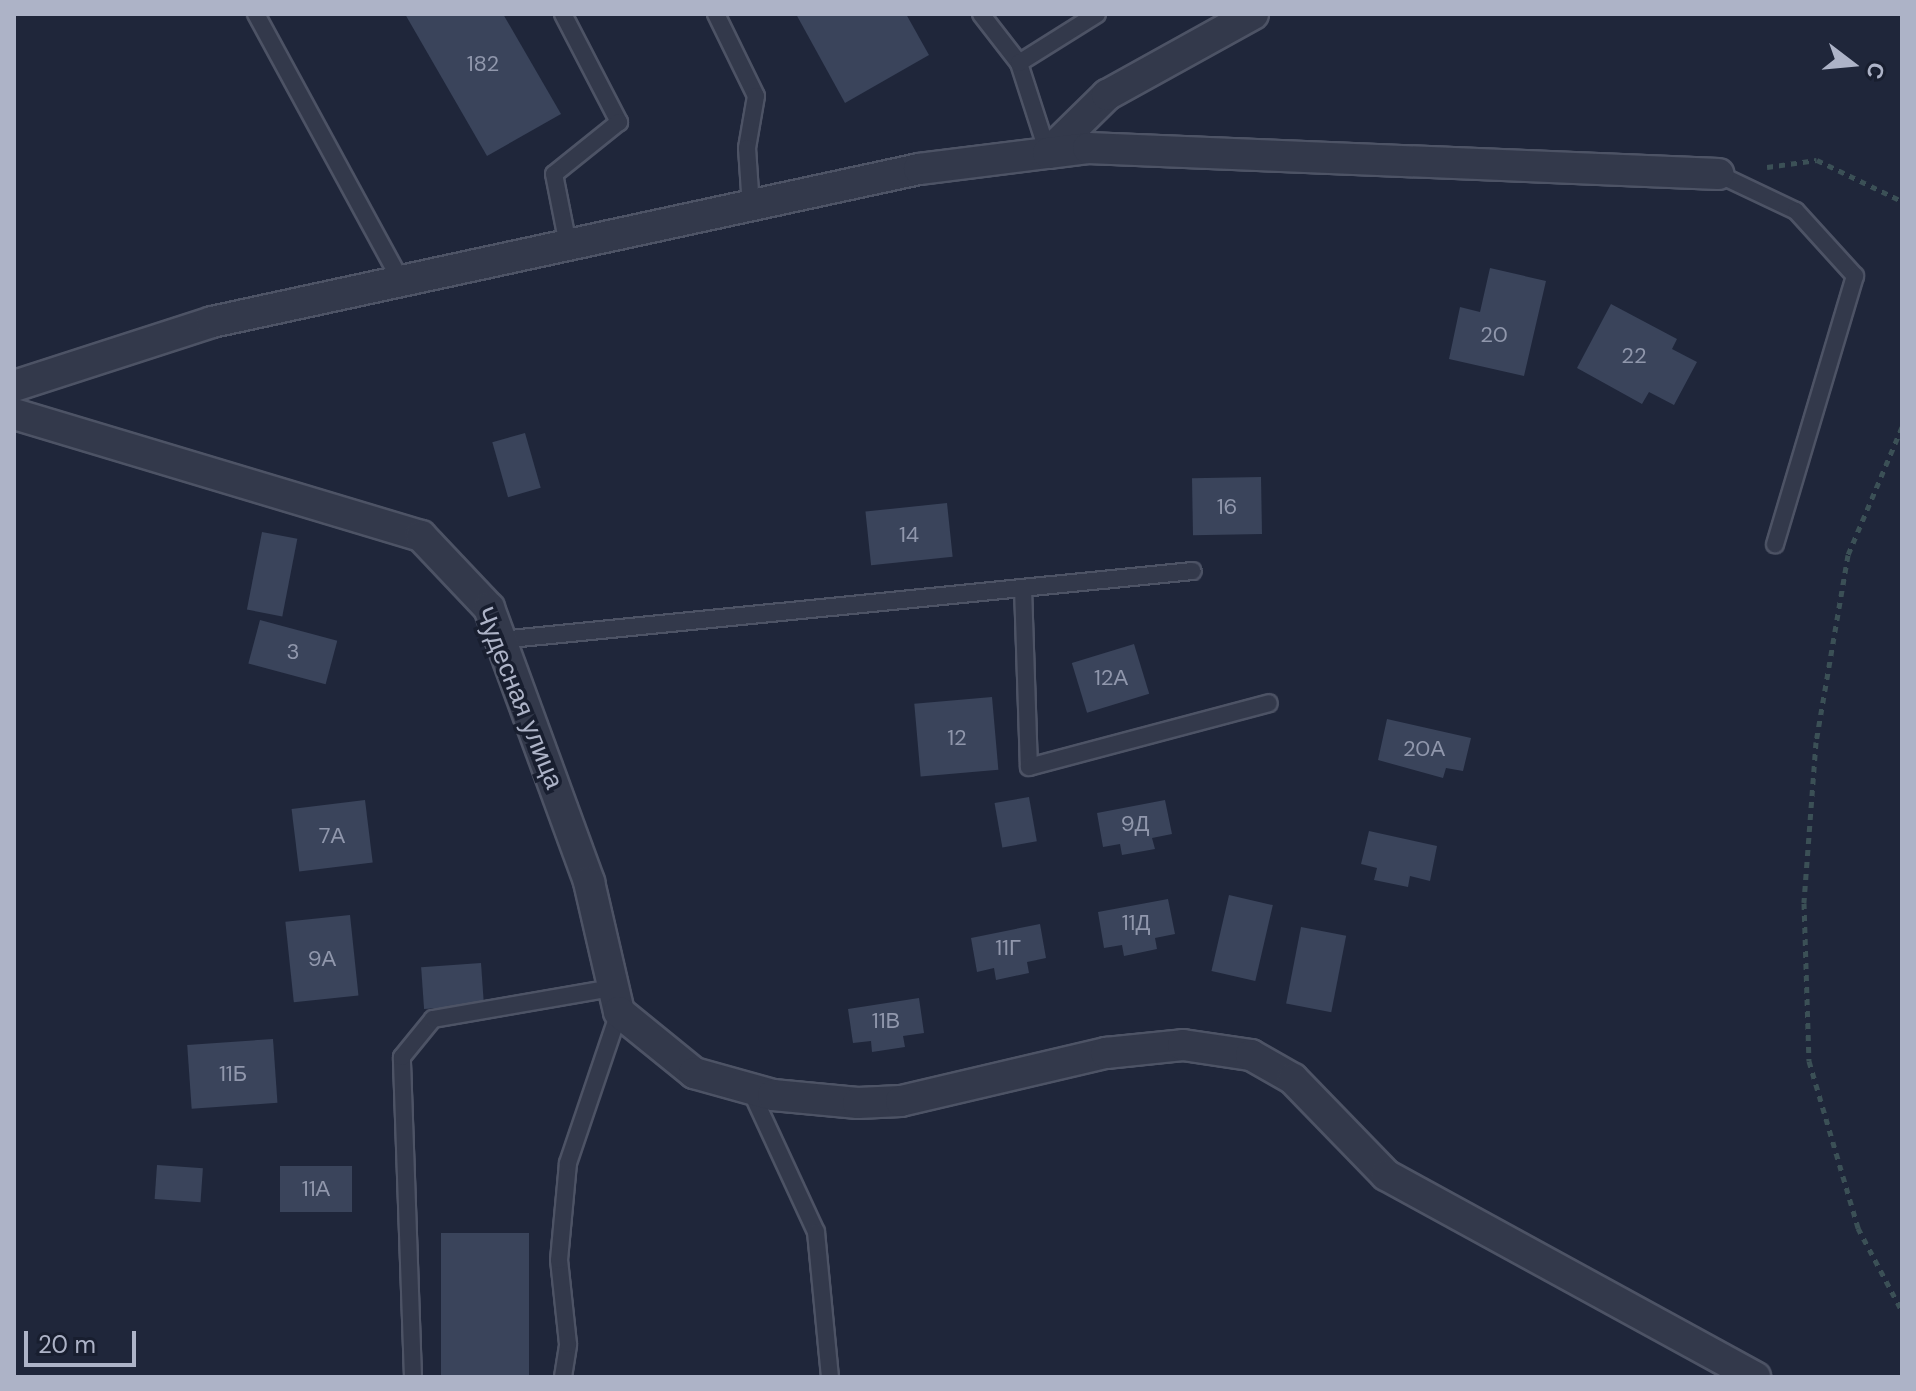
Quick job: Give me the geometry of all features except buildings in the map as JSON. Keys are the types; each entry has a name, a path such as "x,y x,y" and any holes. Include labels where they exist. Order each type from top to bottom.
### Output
{"street":[{"path":"1048,153 1107,95 1253,14"},
{"path":"14,386 212,322 919,169 1088,148 1718,174"},
{"name":"Чудесная улица","path":"14,414 421,536 489,608 589,882 616,1000"},
{"path":"616,1000 694,1073 750,1089 858,1103 901,1101 1106,1053 1183,1045 1251,1055 1293,1079 1386,1175 1755,1377"}],"lane":[{"path":"256,14 401,281"},
{"path":"563,14 619,122 554,174 568,245"},
{"path":"716,14 756,96 747,148 751,207"},
{"path":"981,14 1019,63 1048,153"},
{"path":"1019,63 1097,14"},
{"path":"1718,174 1796,211 1855,276 1775,544"},
{"path":"500,640 1193,571"},
{"path":"1023,588 1029,767 1269,703"},
{"path":"413,1377 402,1057 433,1019 616,1000 568,1163 559,1260 568,1344 563,1377"},
{"path":"750,1089 816,1232 830,1377"}],"path":[{"path":"1718,174 1817,160 1902,201"},
{"path":"1902,427 1848,555 1816,742 1804,903 1809,1061 1858,1228 1902,1311"}]}
